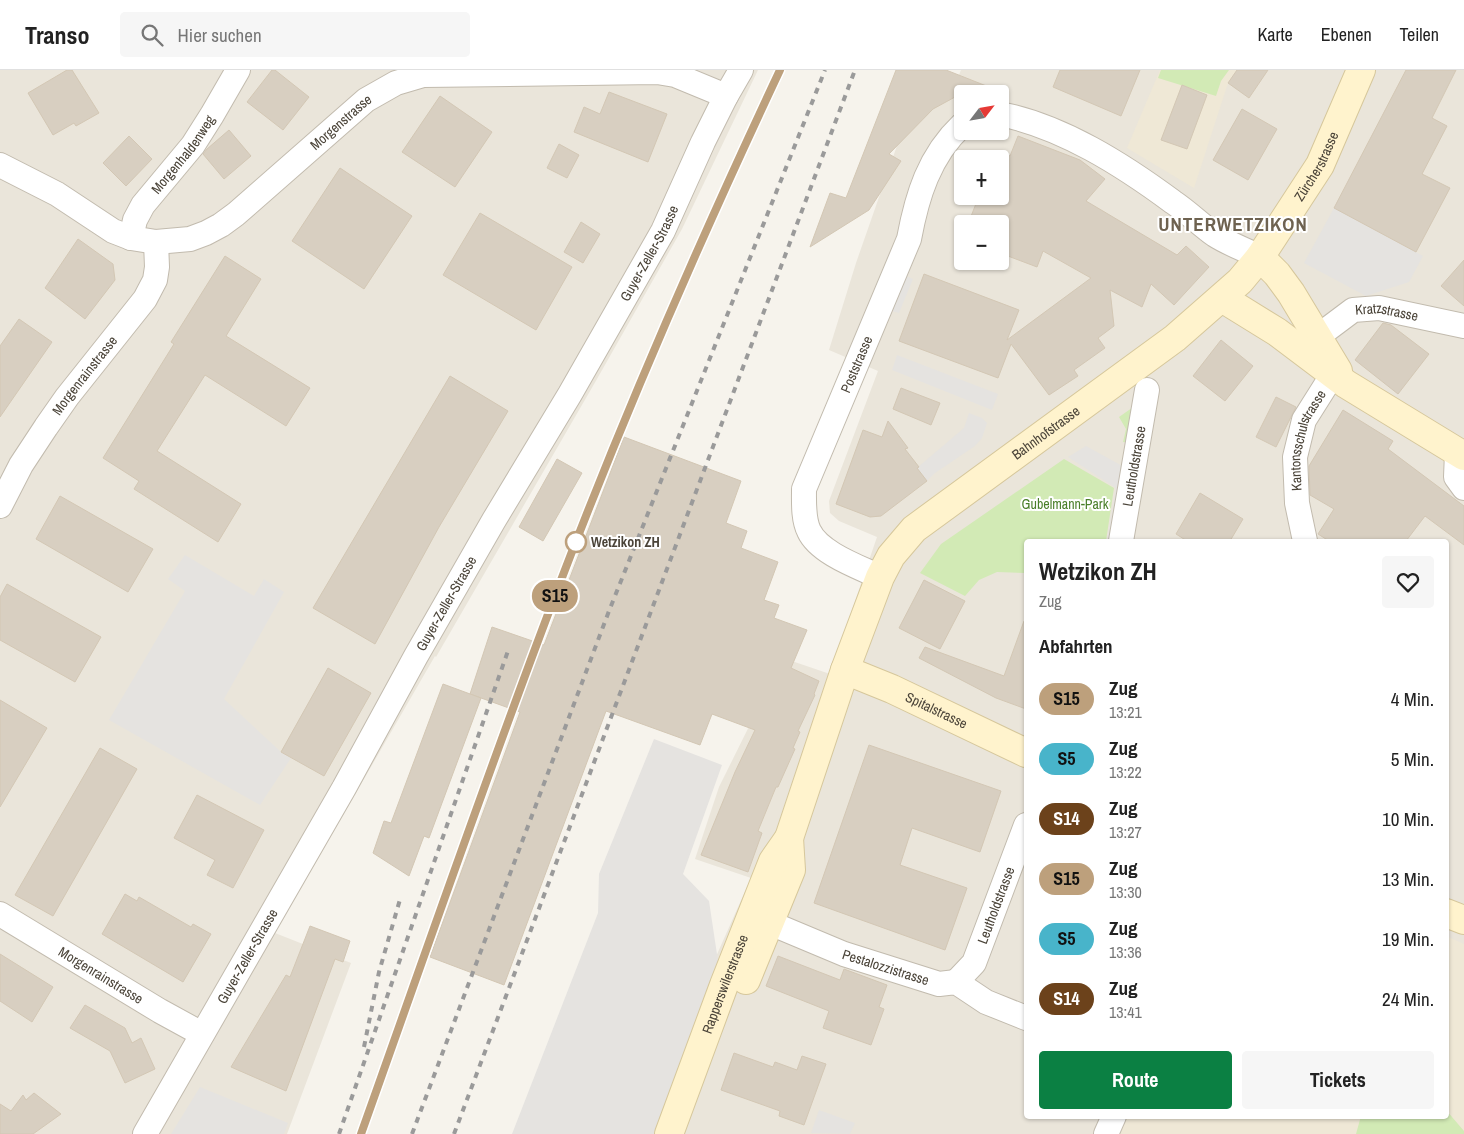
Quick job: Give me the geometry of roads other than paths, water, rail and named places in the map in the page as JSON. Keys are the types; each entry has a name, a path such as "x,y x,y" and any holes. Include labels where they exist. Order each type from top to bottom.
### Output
{"main road":[{"name":"Zürcherstrasse","path":"1260,257 1320,165 1361,70"},
{"name":"Bahnhofstrasse","path":"880,576 891,556 914,529 1184,331 1240,281 1260,257"},
{"path":"1260,257 1277,274 1317,337 1340,379"},
{"path":"1222,298 1277,332 1340,379 1460,454"},
{"name":"Rapperswilerstrasse","path":"669,1134 773,861 789,838 845,670 880,576"},
{"name":"Spitalstrasse","path":"845,670 892,689 1024,752"},
{"name":"Rapperswilerstrasse","path":"689,1134 733,1013 791,870 789,838"},
{"path":"1449,914 1464,920"}],"street":[{"name":"Morgenhaldenweg","path":"131,238 135,220 143,205 193,145 238,70"},
{"name":"Guyer-Zeller-Strasse","path":"145,1134 344,788 416,656 494,520 570,394 663,231 726,96 741,70"},
{"name":"Morgenstrasse","path":"0,165 29,178 57,194 113,231 131,238 156,242 190,239 221,225 236,214 366,100 396,83 423,73 657,72 675,75 726,96"},
{"path":"1009,116 1041,126 1110,160 1173,202 1216,236 1260,257"},
{"name":"Poststrasse","path":"880,576 825,550 809,532 804,511 804,489 908,239 915,207 933,161 954,133"},
{"name":"Morgenrainstrasse","path":"0,506 21,465 67,397 146,299 155,280 157,267 156,242"},
{"name":"Kratzstrasse","path":"1317,337 1353,310 1379,308 1464,326"},
{"name":"Kantonsschulstrasse","path":"1305,539 1297,502 1295,457 1304,420 1340,379"},
{"name":"Leutholdstrasse","path":"1122,539 1147,390"},
{"path":"1460,454 1456,477 1464,488"},
{"name":"Leutholdstrasse","path":"956,982 974,963 1024,830"},
{"name":"Morgenrainstrasse","path":"0,914 160,1011 202,1034"},
{"name":"Pestalozzistrasse","path":"770,924 844,954 939,984 956,982"},
{"path":"956,982 986,1002 1024,1017"},
{"path":"1106,1134 1113,1119"}],"railway":[{"path":"361,1134 507,724 583,522 664,327 780,70"},
{"path":"412,1134 609,611 825,70"},
{"path":"454,1134 855,70"},
{"path":"339,1134 509,648"},
{"path":"364,1047 379,972 401,896"}],"train":[{"name":"S15","path":"361,1134 479,799 564,572 651,355 780,70"}],"place":[{"name":"Wetzikon ZH","path":"576,542"}],"district":[{"name":"UNTERWETZIKON","path":"1233,224"}],"park label":[{"name":"Gubelmann-Park","path":"1065,504"}]}
